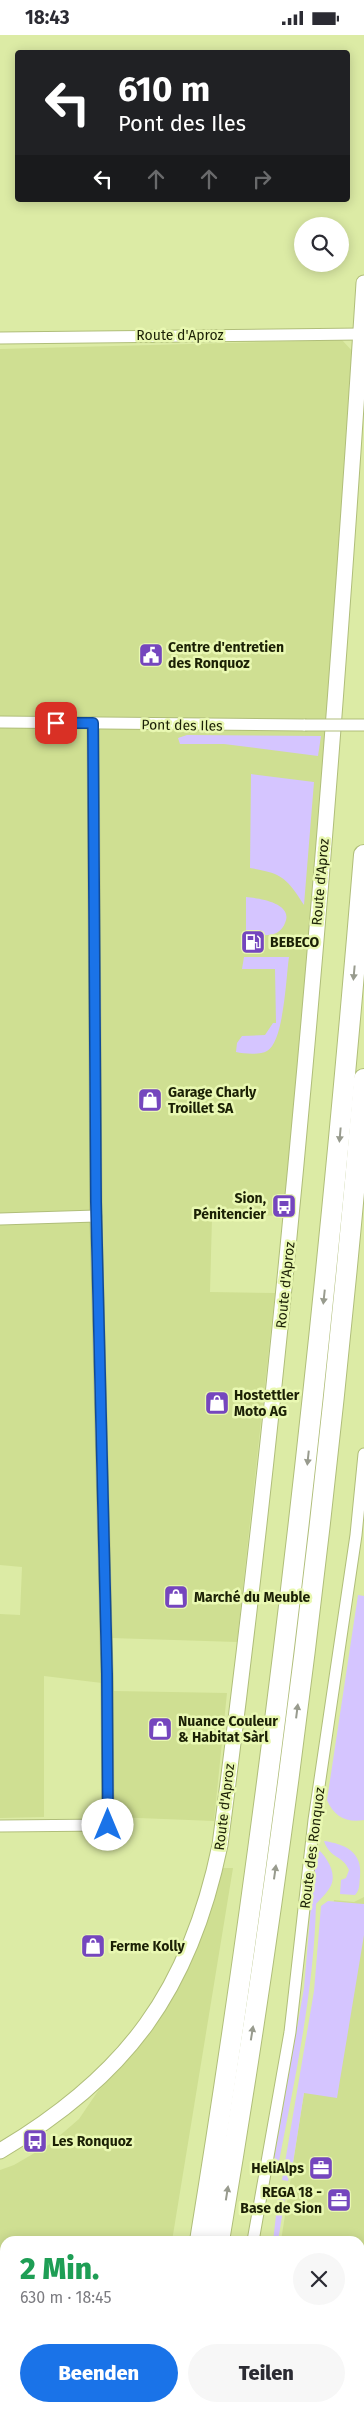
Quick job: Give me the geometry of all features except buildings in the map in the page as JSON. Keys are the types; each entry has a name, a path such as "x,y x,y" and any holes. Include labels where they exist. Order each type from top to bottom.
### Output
{"highway":[{"path":"201,2236 252,1901 301,1519 337,1164 364,855"},
{"path":"220,2236 259,1984 303,1660 338,1352 364,1079"}],"street":[{"name":"Route d'Aproz","path":"0,2151 32,2132 76,2101 114,2064 154,2013 179,1971 198,1928 222,1834 288,1210 342,626 364,283"},
{"name":"Route d'Aproz","path":"0,338 361,334"},
{"name":"Pont des Iles","path":"0,722 364,725"},
{"path":"0,1826 108,1825 107,1674 96,1216 93,723"},
{"path":"0,1219 96,1216"},
{"name":"Route des Ronquoz","path":"254,2236 290,2032 314,1820 353,1551 364,1454"}],"shaded area":[{"path":"342,340 354,353 320,811 286,1215 212,1218 210,1292 275,1293 237,1642 111,1638 114,1691 227,1693 214,1821 113,1817 102,1683 44,1676 44,1817 0,1818 0,1614 20,1615 22,1567 0,1565 0,349"},
{"path":"187,735 321,736 318,756 224,744 180,744 178,738"},
{"path":"251,774 314,782 304,905 283,878 270,872 250,868"},
{"path":"246,897 266,900 280,906 285,911 285,924 278,932 271,935 246,935"},
{"path":"244,957 289,957 281,1023 273,1045 267,1051 260,1053 236,1052 237,1043 242,1036 265,1035 273,1023 276,1023 275,969 242,969"},
{"path":"358,1595 364,1596 364,1820 352,1821 337,1815 327,1800"},
{"path":"324,1841 345,1847 359,1861 359,1887 355,1895 340,1894 341,1880 346,1878 349,1870 330,1851"},
{"path":"316,1847 328,1861 333,1878 329,1889 316,1904 307,2007 276,2177 273,2166 304,1988"},
{"path":"223,1868 233,1868 173,2236 0,2236 0,2170 14,2165 50,2144 79,2119 98,2091 126,2061 165,2011 190,1964 208,1920"},
{"path":"364,1897 364,2236 282,2236 334,1900 354,1902"},
{"path":"328,1901 364,1904 364,1935 337,2098 304,2093 292,2169 290,2170 288,2181 282,2180 314,1991 321,1906"},
{"path":"279,2190 286,2192 279,2236 274,2236"}],"place":[{"name":"Centre d'entretien des Ronquoz","path":"151,655"},
{"name":"BEBECO","path":"253,942"},
{"name":"Garage Charly Troillet SA","path":"150,1100"},
{"name":"Sion, Pénitencier","path":"284,1206"},
{"name":"Hostettler Moto AG","path":"217,1403"},
{"name":"Marché du Meuble","path":"176,1597"},
{"name":"Nuance Couleur & Habitat Sàrl","path":"160,1729"},
{"name":"Ferme Kolly","path":"93,1946"},
{"name":"Les Ronquoz","path":"35,2141"},
{"name":"HeliAlps","path":"321,2168"},
{"name":"REGA 18 - Base de Sion","path":"339,2200"}],"route":[{"path":"56,723 93,723 96,1202 107,1674 108,1825"}]}
